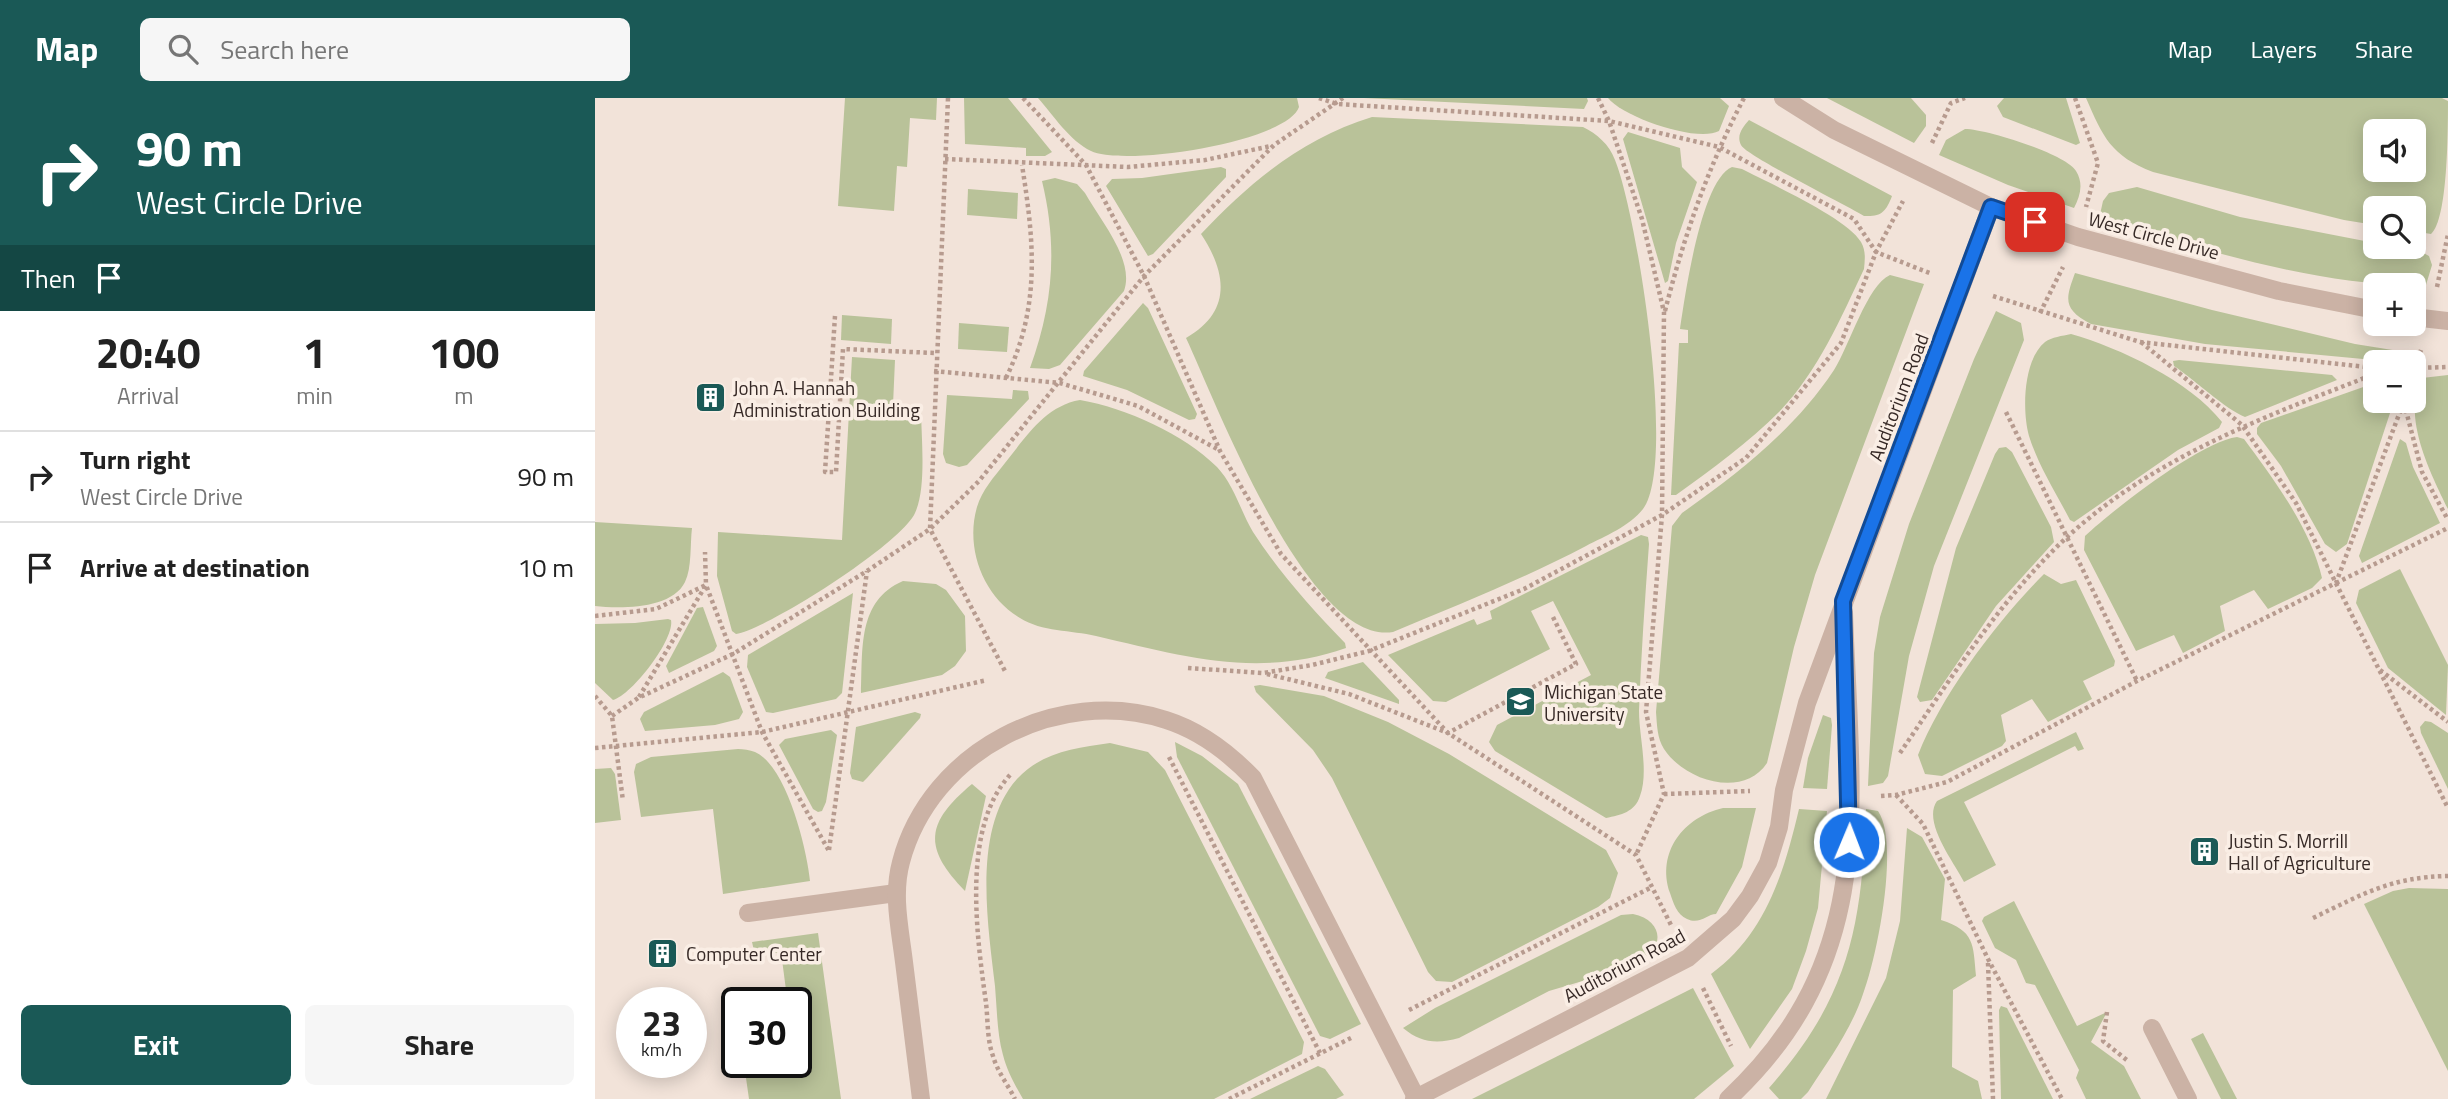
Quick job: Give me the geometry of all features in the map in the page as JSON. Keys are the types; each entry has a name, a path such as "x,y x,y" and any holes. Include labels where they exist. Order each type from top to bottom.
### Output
{"street":[{"name":"West Circle Drive","path":"1783,98 1835,130 1991,207 2118,248 2279,291 2363,308"},
{"name":"Auditorium Road","path":"1416,1099 1688,958 1733,919 1768,863 1807,703 1991,207"},
{"path":"2426,318 2448,321"},
{"name":"Auditorium Road","path":"1728,1099 1776,1049 1800,1014 1824,964 1842,902 1848,865 1850,796 1843,601"},
{"path":"921,1099 896,893 908,840 935,794 978,752 1005,735 1064,713 1095,710 1131,712 1165,720 1199,733 1229,753 1253,778 1381,1024 1416,1099"},
{"path":"748,913 896,893"},
{"path":"2152,1028 2188,1099"}],"path":[{"path":"948,98 934,371 930,528 1005,671"},
{"path":"1023,98 1086,164 1144,276 1220,451 1281,554 1448,733"},
{"path":"1319,98 1338,104 1609,121 1719,146 1854,219 1876,252 2040,313 2140,342 2363,370"},
{"path":"612,716 638,698 733,654 867,571 930,528 979,481 1144,276 1274,145 1338,104 1343,98"},
{"path":"1598,98 1609,121 1641,219 1664,312"},
{"path":"1636,855 1664,794 1646,712 1662,515 1664,312 1685,232 1719,146 1744,98"},
{"path":"1263,673 1312,666 1369,651 1524,589 1662,515 1746,458 1841,343 1876,252 1951,103 1965,98"},
{"path":"945,159 1022,165 1086,164 1128,167 1205,160 1274,145"},
{"path":"1006,378 1018,354 1024,331 1034,266 1022,165"},
{"path":"835,316 825,472 836,472 843,349 935,353"},
{"path":"2140,342 2242,425 2296,503 2448,808"},
{"path":"2426,368 2448,367"},
{"path":"934,371 1060,383 1138,406 1220,451"},
{"path":"1900,752 1991,621 2067,538 2154,471 2242,425 2363,376"},
{"path":"2006,412 2137,681"},
{"path":"2336,583 2400,413"},
{"path":"2407,413 2422,472 2448,520"},
{"path":"2061,1099 1988,959 1923,824 1896,795 1947,782 2137,681 2448,528"},
{"path":"705,552 706,585 762,732 829,851 867,571"},
{"path":"595,616 656,609 706,585"},
{"path":"638,698 706,585"},
{"path":"1448,733 1576,664 1552,615"},
{"path":"1188,668 1263,673 1349,694 1448,733 1636,855 1748,1080"},
{"path":"2379,669 2448,722"},
{"path":"595,748 762,732 987,680"},
{"path":"595,696 612,716 623,802"},
{"path":"1165,750 1320,1053"},
{"path":"1015,1099 992,1056 976,929 975,892 993,796 1018,768"},
{"path":"2313,918 2383,884 2413,877 2448,876"},
{"path":"1229,1099 1652,887"},
{"path":"1988,959 1993,1099"},
{"path":"2107,1012 2103,1041 2126,1058 2131,1068"}],"green space":[{"path":"845,98 937,98 936,120 910,118 907,167 897,166 894,211 838,206"},
{"path":"964,98 1008,98 1052,152 1045,156 1026,156 1026,148 965,144"},
{"path":"1038,98 1297,98 1299,107 1288,120 1237,141 1136,156 1109,155 1083,147"},
{"path":"1364,98 1587,98 1588,101 1584,109"},
{"path":"1608,98 1720,98 1729,106 1719,131 1694,134 1644,120"},
{"path":"1827,98 1911,98 1926,115 1926,126 1914,143"},
{"path":"2004,98 2066,98 2080,143 2076,145 2003,117 1997,106"},
{"path":"2086,98 2442,98 2448,101 2447,152 2441,211 2431,234 2426,233 2426,196 2363,196 2363,223 2344,220 2153,172 2127,159 2110,144"},
{"path":"1372,117 1583,127 1602,140 1615,160 1633,231 1650,338 1655,393 1656,443 1652,483 1643,509 1638,515 1617,530 1538,570 1393,632 1361,626 1329,601 1298,562 1242,463 1186,338 1201,328 1211,316 1221,291 1216,263 1201,234 1239,197 1279,164 1323,137"},
{"path":"1749,120 1892,196 1887,206 1875,216 1864,216 1759,159 1741,145 1739,138"},
{"path":"1965,129 1990,133 2025,144 2069,164 2076,171 2080,185 2074,208 2008,185 1939,155 1946,140"},
{"path":"1628,132 1680,148 1682,167 1697,182 1676,243 1668,281 1665,283 1623,139"},
{"path":"1221,167 1226,169 1226,177 1153,254 1148,256 1106,186 1112,179 1142,178"},
{"path":"1732,167 1742,169 1788,192 1840,222 1861,242 1865,258 1864,269 1828,343 1794,395 1743,445 1676,495 1671,495 1679,343 1688,343 1688,330 1680,329 1690,267 1711,193 1721,176"},
{"path":"1055,178 1077,184 1085,193 1114,240 1125,266 1126,279 1124,291 1060,365 1049,369 1030,368 1044,321 1051,276 1050,229 1042,181"},
{"path":"2137,187 2240,217 2363,241 2363,259 2426,259 2426,254 2432,265 2426,285 2426,273 2363,273 2363,282 2296,272 2099,219 2103,201 2109,193"},
{"path":"968,189 1018,193 1017,219 967,215"},
{"path":"2075,273 2212,310 2355,344 2392,350 2363,350 2363,359 2205,344 2091,324 2075,314 2071,308 2069,290"},
{"path":"1890,275 1924,284 1815,575 1794,647 1767,763 1757,774 1744,780 1714,782 1699,777 1673,760 1664,749 1657,727 1656,712 1672,526 1682,513 1765,449 1802,412 1840,360 1866,303 1882,281"},
{"path":"1143,303 1148,308 1197,414 1195,419 1189,420 1127,390 1083,376 1084,371"},
{"path":"1996,311 2021,323 2024,340 1934,566 1909,656 1888,776 1883,783 1868,786 1874,653 1880,617 1909,524 1974,359"},
{"path":"842,315 892,319 891,344 841,340"},
{"path":"959,323 1009,327 1007,352 958,349"},
{"path":"2071,334 2111,348 2153,368 2192,393 2222,422 2219,428 2178,450 2074,522 2070,520 2042,468 2029,436 2025,413 2028,373 2038,350 2048,340"},
{"path":"852,357 895,360 893,405 921,407 922,476 915,513 905,527 862,563 776,617 736,634 732,631 717,576 718,532 842,540"},
{"path":"2173,361 2332,375 2337,380 2245,417 2228,408 2174,366"},
{"path":"2448,375 2448,509 2427,462 2417,427 2415,413 2426,413 2426,378"},
{"path":"2363,387 2363,413 2390,413 2347,544 2336,552 2325,544 2281,466 2257,434 2261,423"},
{"path":"1013,390 1028,391 1029,399 967,465 959,467 946,463 943,454 947,395 1012,399"},
{"path":"1080,400 1116,409 1153,424 1188,444 1217,467 1263,547 1296,590 1345,643 1346,648 1282,662 1220,661 1047,628 1029,623 1007,609 987,584 980,570 973,539 977,507 989,484 1037,424 1056,409"},
{"path":"2237,437 2244,439 2290,505 2309,541 2322,578 2312,588 2268,609 2254,590 2220,606 2225,631 2183,653 2174,635 2136,651 2084,550 2085,536 2136,494 2180,463"},
{"path":"2400,439 2406,443 2413,467 2440,523 2362,563 2359,556"},
{"path":"2006,447 2012,452 2051,527 2054,542 1996,606 1932,700 1920,702 1917,697 1956,548 1995,454 1999,448"},
{"path":"595,522 692,528 689,570 685,582 669,598 658,602 631,607 595,606"},
{"path":"1641,535 1648,537 1649,544 1639,711 1644,765 1643,786 1635,806 1622,814 1606,818 1495,751 1489,742 1497,725 1591,675 1553,601 1531,611 1550,649 1446,702 1433,701 1388,655 1474,619 1477,625 1492,619 1490,611"},
{"path":"2400,569 2448,665 2446,715 2388,668 2356,603 2359,590"},
{"path":"2044,574 2061,584 2076,580 2115,661 2114,666 2083,681 2092,699 2048,722 2032,699 2001,715 2006,741 2002,746 1942,776 1925,774 1918,755 1941,707 1990,635"},
{"path":"903,581 936,584 946,590 965,616 966,651 955,666 942,675 861,693 863,643 870,614 877,601 888,590"},
{"path":"853,593 842,693 836,699 773,713 766,712 747,667 748,655"},
{"path":"703,607 717,646 714,651 669,673 666,666 697,608"},
{"path":"671,620 666,640 651,665 631,688 613,700 595,683 595,624"},
{"path":"1363,662 1399,700 1399,704 1325,678 1328,672"},
{"path":"723,672 730,677 743,712 739,719 715,725 645,731 640,719 644,712"},
{"path":"1254,686 1324,696 1388,722 1449,754 1606,850 1618,873 1610,898 1598,907 1452,982 1436,981 1428,972 1332,778 1313,750 1256,692"},
{"path":"915,712 921,714 920,718 867,778 863,782 852,779 850,773 856,727"},
{"path":"1823,715 1831,718 1832,725 1827,789 1803,788 1808,758"},
{"path":"2425,721 2448,733 2448,789 2421,733 2420,727"},
{"path":"831,730 837,735 826,802 822,811 818,812 813,809 779,745 785,739"},
{"path":"2076,732 2084,749 2078,751 2075,746 1964,802 1996,865 1964,882 1936,831 1933,810 1937,801"},
{"path":"1175,742 1202,756 1238,784 1361,1024 1330,1039 1320,1036 1177,757"},
{"path":"1110,743 1148,752 1165,770 1304,1042 1302,1054 1214,1099 1023,1099 1005,1061 998,1030 987,907 988,850 994,824 1003,800 1017,779 1037,763 1060,753"},
{"path":"738,749 755,752 766,760 777,774 800,830 810,881 723,894 713,809 641,817 634,772 636,764 651,757"},
{"path":"611,768 615,774 621,820 595,823 595,769"},
{"path":"972,784 986,796 965,891 942,862 936,849 935,836 945,811"},
{"path":"1723,808 1756,808 1742,867 1716,914 1692,921 1678,911 1670,893 1667,864 1670,850 1685,828 1696,819"},
{"path":"1799,809 1827,811 1818,908 1792,989 1750,1049 1711,974 1730,958 1759,921 1787,856"},
{"path":"1866,809 1878,811 1887,848 1884,901 1869,977 1846,1033 1808,1092 1801,1099 1779,1099 1769,1088 1796,1055 1817,1023 1834,991 1846,959 1860,890"},
{"path":"1907,828 1922,837 1945,879 1941,920 1966,934 1973,947 1976,976 1953,990 1952,1067 1978,1081 1982,1099 1826,1099 1886,978 1900,921"},
{"path":"2409,888 2448,889 2448,1071 2364,904 2393,891"},
{"path":"2014,901 2077,1026 2107,1012 2091,1042 2124,1066 2141,1099 2086,1099 2076,1078 2079,1070 2035,985 2026,983 2016,960 1995,948 1982,921 1984,917"},
{"path":"1633,914 1650,922 1657,935 1654,949 1639,961 1640,964 1549,991 1459,1038 1429,1041 1416,1037 1403,1028 1435,1008 1621,915"},
{"path":"818,933 841,1099 749,1099 746,1078 812,1078 812,987 786,987 781,952 755,955 752,942"},
{"path":"1693,988 1734,1066 1694,1099 1472,1099"},
{"path":"2001,1006 2007,1008 2053,1099 2001,1099"},
{"path":"2203,1033 2237,1099 2221,1099 2191,1039"},
{"path":"1318,1066 1325,1069 1344,1095 1336,1099 1250,1099"}],"place":[{"name":"John A. Hannah Administration Building","path":"710,398"},
{"name":"Michigan State University","path":"1521,702"},
{"name":"Justin S. Morrill Hall of Agriculture","path":"2205,851"},
{"name":"Computer Center","path":"663,953"}],"route":[{"path":"1849,842 1850,796 1843,601 1991,207 2035,222"}]}
